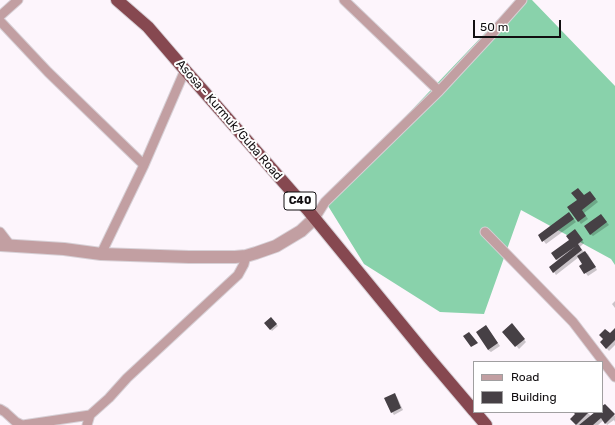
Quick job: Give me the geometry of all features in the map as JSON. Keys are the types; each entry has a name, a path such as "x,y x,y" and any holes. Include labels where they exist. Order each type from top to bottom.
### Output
{"highway":[{"name":"Asosa - Kurmuk/Guba Road","path":"123,1 148,27 315,218 473,411"},
{"name":"Asosa - Kurmuk/Guba Road","path":"475,413 486,425"}],"street":[{"path":"0,16 18,0"},
{"path":"344,0 439,91"},
{"path":"0,232 5,245 64,249 101,254 235,257 256,254 276,246 300,231 315,218 325,202 439,91 522,0"},
{"path":"0,21 48,72 144,165"},
{"path":"101,254 144,165 185,70"},
{"path":"485,232 573,322 603,361"},
{"path":"87,425 90,415 109,398 127,378 238,275 244,264 246,256"},
{"path":"603,361 615,377"},
{"path":"0,409 6,412 16,422 23,425 90,415"}],"green space":[{"path":"525,0 532,0 615,86 615,265 611,259 521,210 484,314 440,312 364,264 325,201 488,30"}],"building":[{"path":"578,188 584,195 590,191 596,199 582,210 586,216 578,222 567,207 577,200 571,193"},
{"path":"569,212 574,219 542,242 538,235"},
{"path":"601,214 607,222 590,235 584,226"},
{"path":"575,229 583,240 578,244 582,250 553,273 549,267 576,246 556,260 551,253 569,240 566,236"},
{"path":"585,251 596,267 584,274 579,266 582,264 577,256"},
{"path":"271,317 277,324 270,330 264,323"},
{"path":"512,323 525,339 515,347 502,332"},
{"path":"486,325 498,343 488,350 476,332"},
{"path":"615,328 615,340 606,349 600,342 603,339 599,335 605,329 610,333"},
{"path":"469,332 478,343 471,347 463,336"},
{"path":"395,393 401,408 391,413 384,398"},
{"path":"605,404 615,414 605,424 601,418 593,425 579,425 594,413 603,413 603,405"},
{"path":"574,413 588,413 576,425 570,419 575,414"}]}
